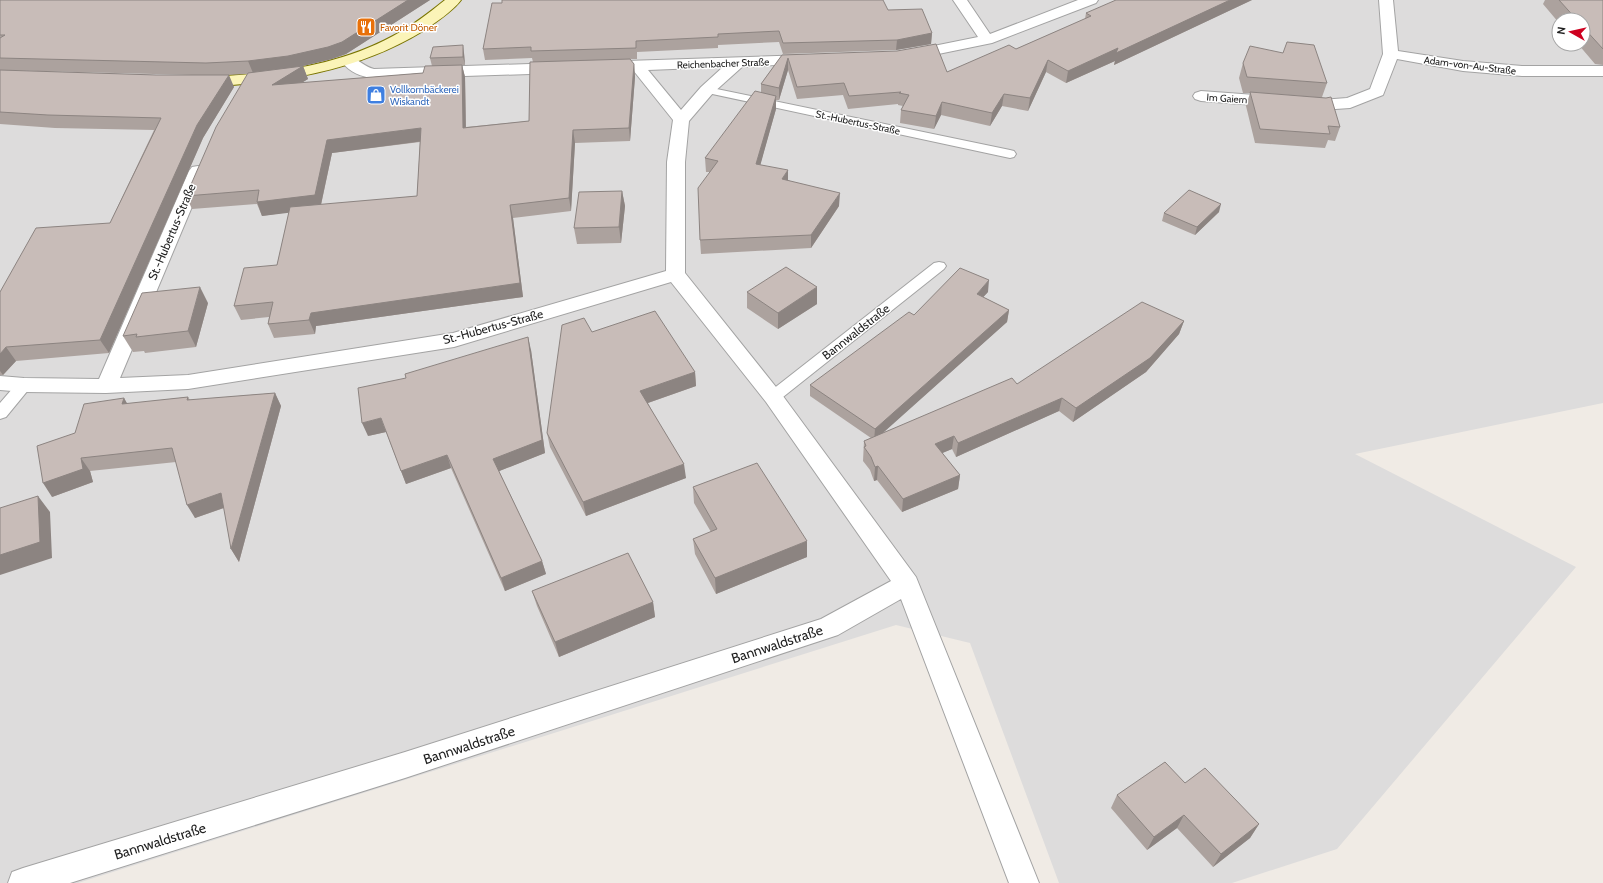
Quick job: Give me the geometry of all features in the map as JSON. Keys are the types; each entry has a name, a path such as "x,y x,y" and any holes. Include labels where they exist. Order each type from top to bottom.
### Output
{"main road":[{"path":"187,82 246,81 303,73 349,61 406,36 439,14 454,0"}],"street":[{"path":"960,0 987,40"},
{"path":"896,57 987,40 1091,0"},
{"path":"1386,0 1391,54"},
{"name":"Adam-von-Au-Straße","path":"1391,54 1463,66 1522,72 1603,71"},
{"name":"Im Gaiern","path":"1201,96 1321,105 1350,103 1377,92 1391,54"},
{"name":"Reichenbacher Straße","path":"614,66 824,60"},
{"path":"349,61 361,71 374,74 575,68"},
{"path":"737,63 707,90 681,120 676,162 675,274 773,397 907,584 1024,883"},
{"path":"637,66 681,120"},
{"path":"237,96 246,81"},
{"name":"St.-Hubertus-Straße","path":"106,386 206,154"},
{"name":"St.-Hubertus-Straße","path":"0,383 24,385 106,386 188,382 454,340 675,274"},
{"name":"Bannwaldstraße","path":"23,883 405,766 829,627 907,584"}],"lane":[{"name":"St.-Hubertus-Straße","path":"707,90 1010,154"},
{"name":"Bannwaldstraße","path":"773,397 939,266"},
{"path":"0,413 24,385"}],"shaded area":[{"path":"0,0 1603,0 1603,403 1355,454 1576,567 1337,849 1232,883 1059,883 970,643 896,625 78,883 0,883"}],"building":[{"path":"0,0 408,0 342,42 328,47 288,56 248,61 206,63 0,58 0,38 5,35 0,35"},
{"path":"502,0 883,0 888,10 922,9 932,33 897,40 783,43 779,31 718,34 718,37 636,41 636,48 531,51 531,47 483,49 492,3 502,3"},
{"path":"1116,0 1230,0 1116,53 1118,48 1068,71 1048,60 1030,98 1004,94 992,113 942,102 936,116 901,110 909,95 899,93 901,92 849,96 844,83 797,87 788,58 779,88 761,84 782,55 897,51 936,44 947,72 1009,45 1016,49 1091,16 1086,13"},
{"path":"1559,0 1603,0 1603,49 1591,36 1591,12 1570,12"},
{"path":"1287,42 1314,45 1327,83 1247,77 1243,63 1250,46 1283,53"},
{"path":"463,45 463,57 430,58 433,47"},
{"path":"630,59 634,64 629,128 573,130 569,198 510,205 520,283 311,313 309,320 268,324 273,302 234,306 244,268 277,265 290,207 417,196 421,128 327,140 315,195 257,202 259,190 186,196 216,127 248,73 303,66 272,85 423,73 425,66 462,65 463,128 529,121 530,62"},
{"path":"0,70 156,75 229,75 197,125 100,340 6,347 0,354 0,292 36,228 110,223 161,118 48,115 0,112"},
{"path":"755,91 776,96 756,164 788,170 782,179 840,193 811,235 700,240 698,188 718,161 705,158"},
{"path":"1250,92 1326,98 1331,97 1340,127 1328,126 1330,134 1260,129"},
{"path":"1189,190 1221,204 1197,227 1164,213"},
{"path":"622,191 619,227 574,228 579,192"},
{"path":"786,267 817,287 778,313 747,292"},
{"path":"960,268 989,280 977,294 1009,310 875,429 810,385 909,312 914,315"},
{"path":"200,287 188,331 136,337 137,334 123,336 142,293"},
{"path":"1142,302 1184,321 1150,358 1076,408 1062,398 958,443 954,436 935,444 960,475 903,499 878,466 875,467 871,457 864,447 866,446 864,441 1012,378 1017,384"},
{"path":"655,311 695,372 640,391 684,464 583,502 547,433 562,325 584,318 592,332"},
{"path":"528,337 542,440 493,459 542,561 501,578 447,455 401,471 381,418 362,423 358,388 406,378 405,374"},
{"path":"275,393 231,549 221,493 187,505 172,448 81,458 83,469 43,483 37,446 75,433 84,404 124,398 122,404 188,397 187,400"},
{"path":"757,463 807,541 715,578 693,539 717,529 693,487"},
{"path":"38,496 40,542 0,555 0,508"},
{"path":"628,553 653,602 555,642 532,591"},
{"path":"1165,762 1185,783 1205,768 1259,824 1221,854 1184,815 1154,837 1117,795"}],"place":[{"name":"Favorit Döner","path":"366,27"},
{"name":"Vollkornbäckerei Wiskandt","path":"376,95"}]}
